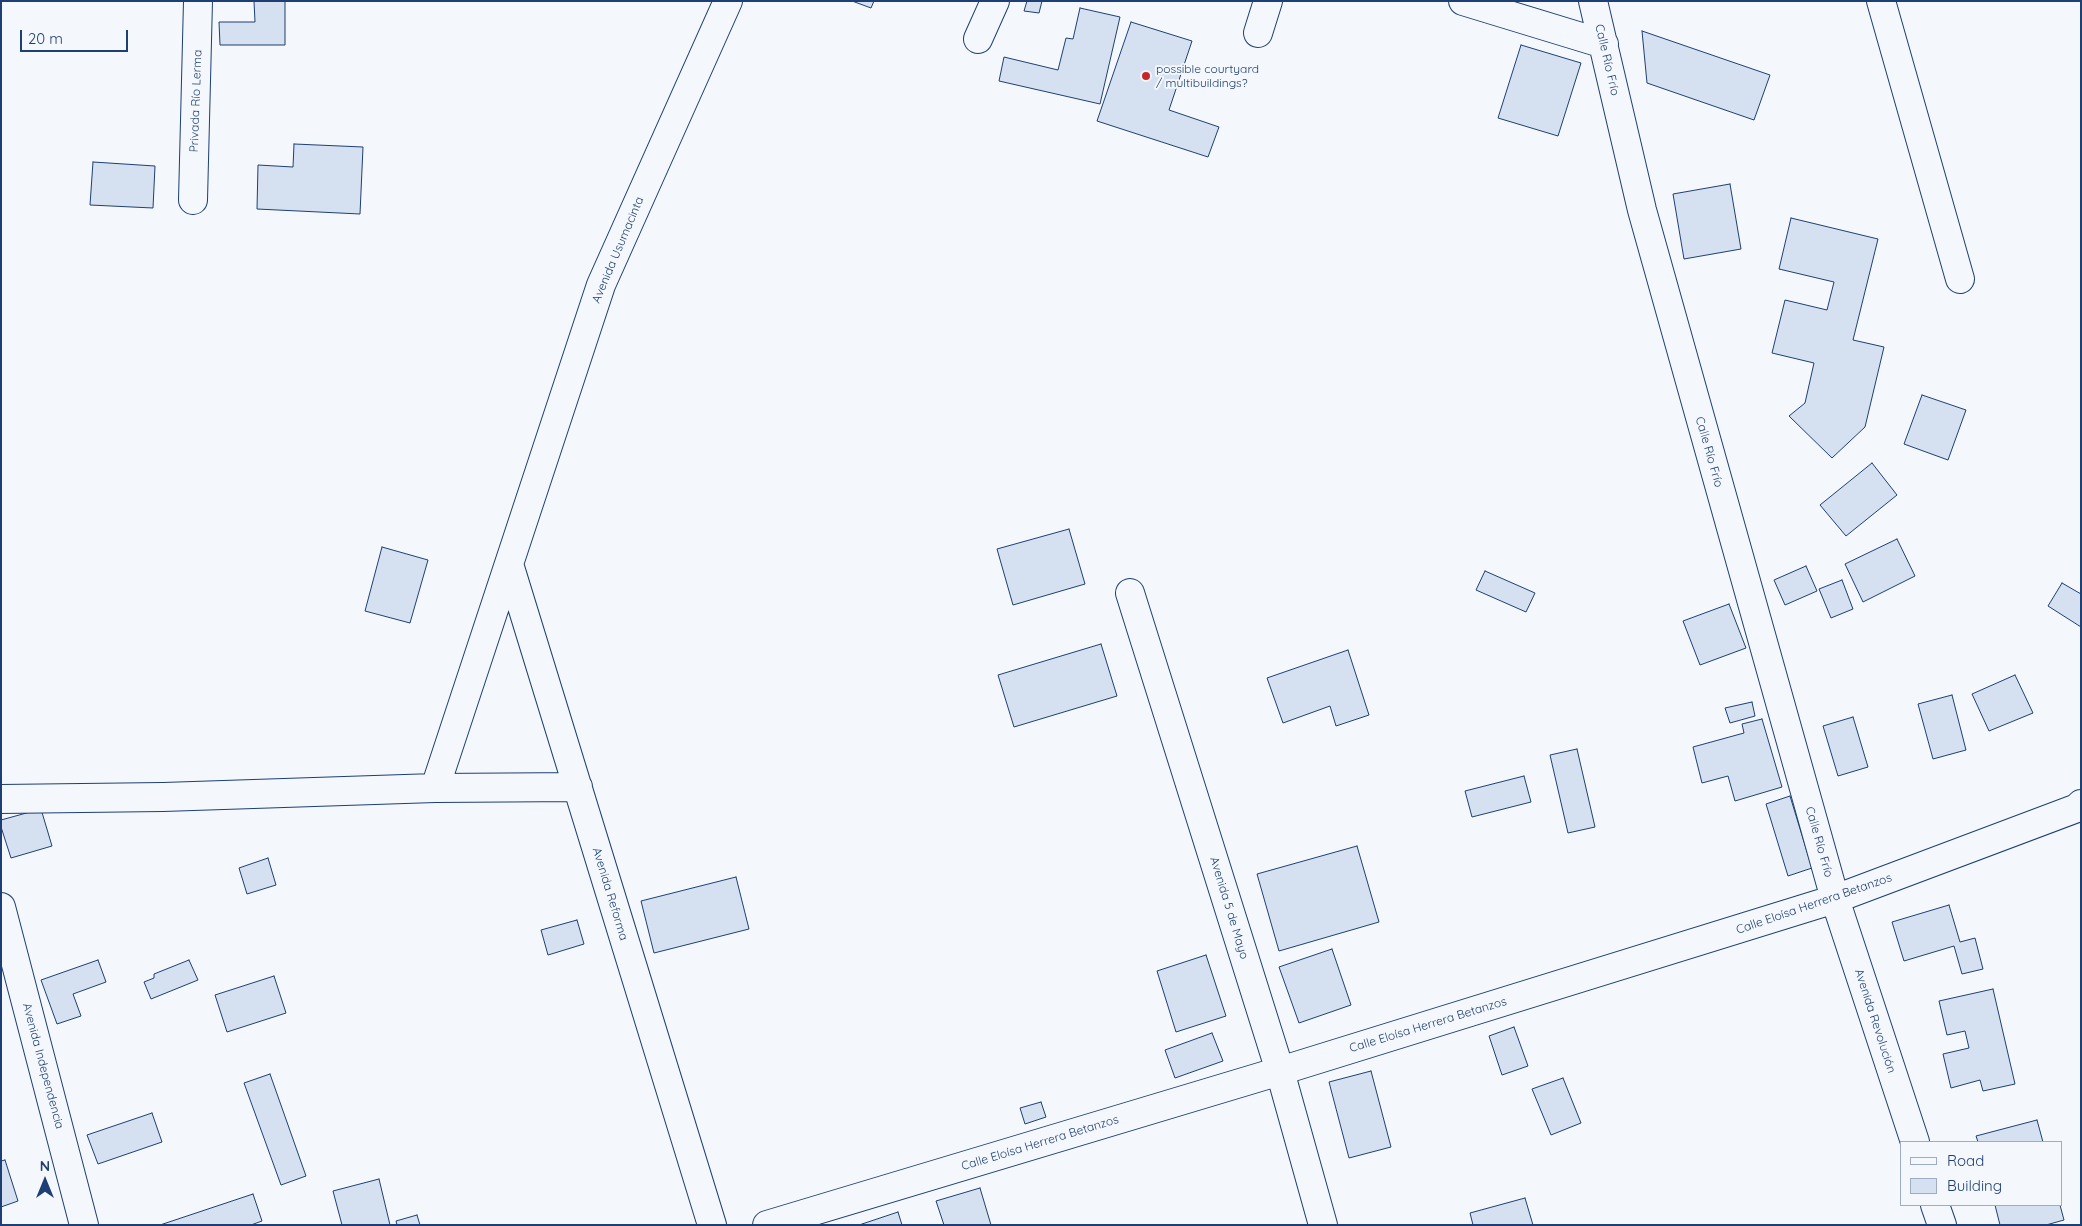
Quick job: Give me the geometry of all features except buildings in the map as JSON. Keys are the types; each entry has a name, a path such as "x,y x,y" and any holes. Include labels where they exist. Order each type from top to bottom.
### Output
{"street":[{"name":"Privada Río Lerma","path":"193,200 198,1"},
{"name":"Avenida Usumacinta","path":"435,788 600,285 728,1"},
{"path":"978,40 995,1"},
{"path":"1258,34 1268,1"},
{"path":"1463,1 1604,44"},
{"name":"Calle Río Frío","path":"1593,1 1642,210 1835,899"},
{"path":"1880,1 1960,280"},
{"name":"Avenida Reforma","path":"509,564 712,1225"},
{"name":"Avenida 5 de Mayo","path":"1130,593 1280,1071 1323,1225"},
{"path":"1,799 163,797 435,788 578,788"},
{"name":"Calle Eloísa Herrera Betanzos","path":"768,1225 1280,1071 1835,899 2078,808 2081,804"},
{"name":"Avenida Revolución","path":"1835,899 1915,1141"},
{"name":"Avenida Independencia","path":"1,907 84,1225"},
{"path":"1936,1206 1942,1225"}],"place":[{"name":"possible courtyard / multibuildings?","path":"1146,76"}]}
